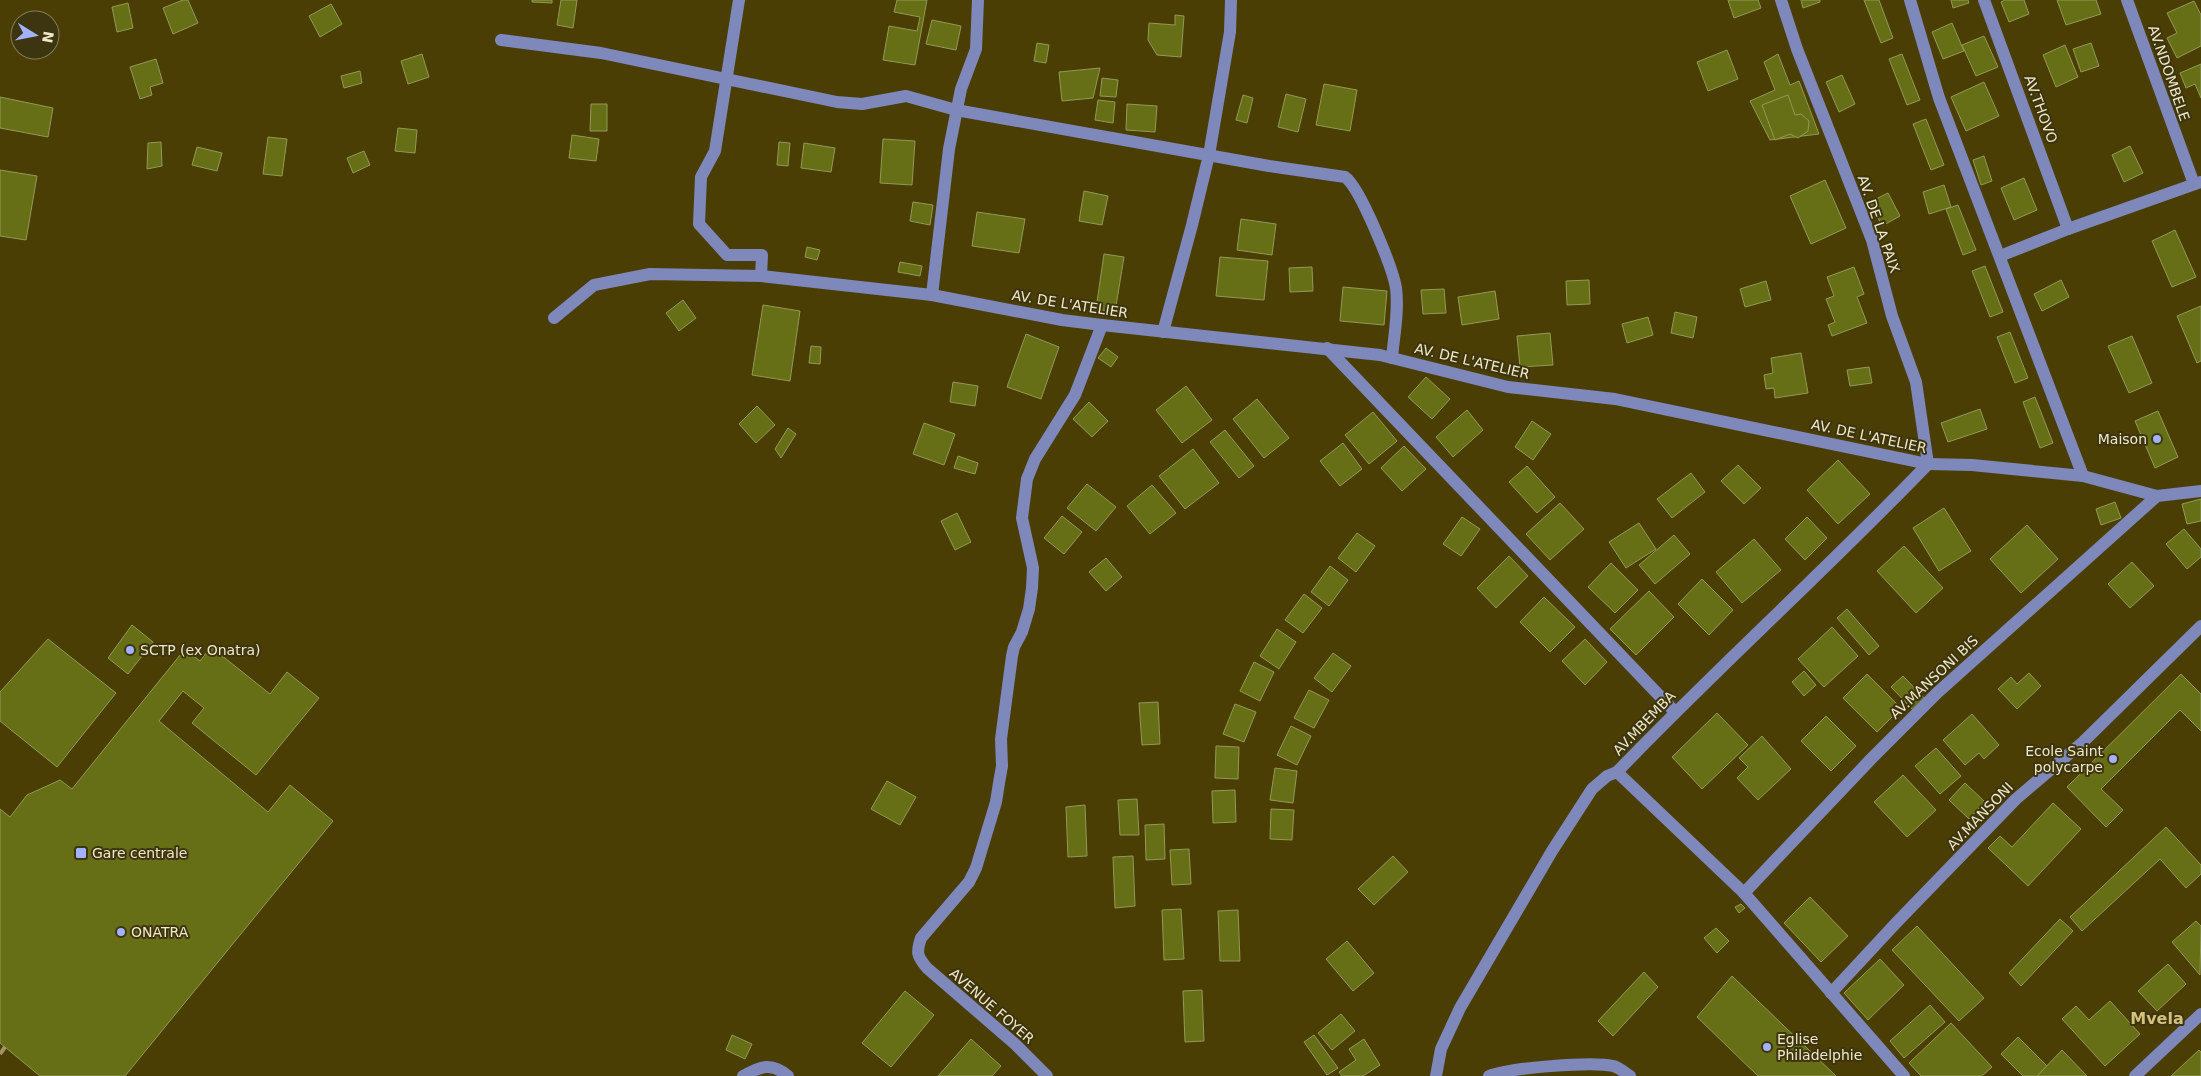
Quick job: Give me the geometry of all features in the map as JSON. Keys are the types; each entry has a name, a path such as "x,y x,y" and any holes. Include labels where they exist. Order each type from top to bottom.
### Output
{"street":[{"path":"739,0 728,79 715,151 701,177 698,224 727,254 762,255 761,276"},
{"path":"932,295 949,149 956,110 976,49 978,0"},
{"path":"1163,332 1209,155 1230,32 1231,0"},
{"name":"AV. DE LA PAIX","path":"1781,0 1872,240 1892,316 1916,382 1928,464"},
{"path":"1910,0 1939,98 2083,476"},
{"name":"AV.THOVO","path":"1984,0 2068,230"},
{"name":"AV.NDOMBELE","path":"2127,0 2197,183"},
{"path":"501,40 601,53 837,102 862,104 906,96 956,110 1345,177 1352,183 1388,263 1396,288 1392,358"},
{"path":"2000,256 2197,183"},
{"name":"AV. DE L'ATELIER","path":"554,318 594,285 650,274 761,276 932,295 1062,320 1327,348 1392,358 1508,387 1614,399 1928,464 1972,465 2083,476 2157,496 2201,491"},
{"name":"AVENUE FOYER","path":"1047,1076 1015,1044 927,968 918,958 921,938 969,882 976,868 996,802 1002,766 1001,739 1012,656 1014,647 1022,632 1032,588 1033,568 1022,518 1027,479 1035,459 1075,395 1102,325"},
{"path":"1327,348 1675,712"},
{"name":"AV.MBEMBA","path":"1436,1076 1441,1049 1460,1008 1548,859 1592,790 1607,776 1617,772 1675,712 1867,526 1928,464"},
{"name":"AV.MANSONI BIS","path":"1744,893 1871,759 1937,693 2157,496"},
{"name":"AV.MANSONI","path":"1831,993 2016,799 2083,742 2201,626"},
{"path":"1617,772 1744,893 1904,1076"},
{"path":"2135,1076 2201,1014"},
{"path":"1489,1076 1536,1068 1586,1064 1615,1066 1630,1076"},
{"path":"744,1076 762,1067 779,1068 788,1076"}],"building":[{"path":"183,0 188,0 198,23 173,34 163,8"},
{"path":"532,0 552,0 552,3 532,2"},
{"path":"561,0 577,0 573,28 557,25"},
{"path":"897,0 927,0 915,65 883,60 889,26 917,31 920,17 894,12"},
{"path":"1728,0 1758,0 1761,8 1734,18"},
{"path":"1801,0 1820,0 1820,2 1803,8"},
{"path":"1864,0 1879,0 1893,38 1881,43"},
{"path":"1951,0 1968,0 1969,3 1953,8"},
{"path":"2005,0 2024,0 2029,14 2009,22 2001,2"},
{"path":"2057,0 2096,0 2101,14 2066,25"},
{"path":"2194,1 2201,15 2201,46 2177,58 2167,38 2177,33 2167,13"},
{"path":"128,3 133,28 117,32 112,7"},
{"path":"331,4 342,24 320,37 309,16"},
{"path":"1175,15 1184,16 1181,57 1157,55 1148,40 1149,23 1175,25"},
{"path":"932,20 961,26 956,50 926,44"},
{"path":"1952,23 1964,51 1943,59 1932,32"},
{"path":"1984,36 1998,67 1976,76 1962,45"},
{"path":"1037,43 1049,45 1046,63 1034,61"},
{"path":"2091,43 2099,66 2081,72 2073,49"},
{"path":"2065,45 2078,77 2056,87 2043,55"},
{"path":"1727,50 1738,79 1708,91 1697,62"},
{"path":"422,54 429,77 408,84 401,61"},
{"path":"1778,54 1790,85 1799,81 1819,134 1770,140 1750,101 1775,90 1764,62"},
{"path":"1902,54 1920,100 1907,105 1889,59"},
{"path":"156,59 163,83 150,87 152,95 140,99 130,67"},
{"path":"2201,64 2201,98 2195,84 2186,88 2180,73"},
{"path":"1100,68 1093,98 1062,101 1059,72"},
{"path":"360,71 362,83 344,88 341,76"},
{"path":"1842,75 1855,104 1839,112 1826,82"},
{"path":"1102,78 1118,80 1116,97 1100,96"},
{"path":"1984,82 1999,116 1966,131 1951,97"},
{"path":"1324,84 1357,90 1350,131 1316,125"},
{"path":"1286,94 1306,99 1298,132 1278,127"},
{"path":"1243,95 1253,98 1247,123 1236,120"},
{"path":"1788,95 1795,115 1801,114 1809,121 1808,131 1798,138 1790,134 1775,140 1762,105"},
{"path":"0,97 53,108 48,137 0,128"},
{"path":"1098,100 1115,102 1113,123 1095,120"},
{"path":"591,104 607,104 607,131 590,131"},
{"path":"1127,104 1157,106 1155,132 1126,130"},
{"path":"1926,119 1944,165 1931,170 1913,124"},
{"path":"398,128 417,130 415,153 395,151"},
{"path":"572,135 599,139 596,161 569,158"},
{"path":"268,137 287,139 282,176 263,174"},
{"path":"883,139 915,141 912,185 880,183"},
{"path":"161,142 162,166 147,169 148,143"},
{"path":"779,142 790,143 788,166 777,165"},
{"path":"804,143 835,148 831,172 801,168"},
{"path":"2130,146 2143,173 2124,182 2112,155"},
{"path":"197,147 222,153 217,171 192,165"},
{"path":"364,151 370,165 353,173 347,158"},
{"path":"1984,156 1992,181 1981,185 1973,160"},
{"path":"0,170 37,176 26,240 0,236"},
{"path":"2024,178 2037,210 2014,220 2001,188"},
{"path":"1825,180 1846,228 1811,244 1790,196"},
{"path":"1944,185 1951,207 1929,214 1923,192"},
{"path":"1084,191 1108,196 1102,225 1079,221"},
{"path":"1888,193 1900,216 1882,226 1870,202"},
{"path":"913,202 933,205 930,225 910,221"},
{"path":"1958,205 1976,250 1963,255 1946,209"},
{"path":"977,212 1025,219 1019,253 972,246"},
{"path":"1241,219 1276,224 1272,255 1237,250"},
{"path":"2175,230 2196,277 2172,287 2152,241"},
{"path":"807,247 820,250 817,260 805,257"},
{"path":"1104,254 1124,257 1115,312 1096,309"},
{"path":"1220,257 1268,261 1264,300 1216,296"},
{"path":"900,262 922,266 920,276 898,272"},
{"path":"1985,266 2003,312 1990,317 1972,271"},
{"path":"1312,267 1313,291 1290,292 1289,268"},
{"path":"1854,267 1864,294 1857,297 1867,323 1832,336 1828,325 1835,322 1826,299 1834,296 1827,277"},
{"path":"1589,280 1590,304 1567,305 1566,281"},
{"path":"2061,280 2069,297 2042,311 2034,294"},
{"path":"1766,281 1771,300 1745,307 1740,289"},
{"path":"1343,287 1387,291 1384,325 1340,321"},
{"path":"1444,289 1446,313 1423,314 1421,290"},
{"path":"1495,291 1499,319 1462,325 1458,297"},
{"path":"683,300 696,318 679,331 666,313"},
{"path":"763,305 800,311 790,381 752,375"},
{"path":"2201,306 2201,361 2197,363 2177,316"},
{"path":"1675,312 1697,317 1693,338 1671,333"},
{"path":"1648,317 1653,335 1627,343 1622,324"},
{"path":"2010,332 2028,378 2015,383 1997,337"},
{"path":"1550,333 1553,365 1520,367 1517,336"},
{"path":"1026,334 1059,347 1041,399 1007,387"},
{"name":"Maison","path":"2132,336 2152,383 2129,393 2108,346"},
{"path":"811,346 821,347 820,364 809,363"},
{"path":"1106,348 1118,357 1111,367 1098,358"},
{"path":"1801,353 1808,393 1775,398 1774,388 1766,389 1764,375 1773,373 1771,358"},
{"path":"1869,367 1872,383 1850,386 1847,370"},
{"path":"1426,377 1450,399 1432,419 1408,397"},
{"path":"953,382 978,386 975,406 950,402"},
{"path":"1186,386 1212,420 1182,443 1156,410"},
{"path":"2035,397 2053,443 2040,448 2023,402"},
{"path":"1257,399 1289,438 1264,458 1233,419"},
{"path":"1089,402 1108,421 1092,437 1073,419"},
{"path":"757,406 775,425 756,443 739,424"},
{"path":"1980,409 1987,429 1948,442 1941,423"},
{"path":"1467,410 1483,430 1453,457 1436,437"},
{"name":"Maison","path":"2158,411 2178,457 2155,468 2135,421"},
{"path":"1373,412 1397,441 1369,464 1345,435"},
{"path":"1532,421 1551,434 1533,460 1515,447"},
{"path":"924,423 955,434 944,465 913,454"},
{"path":"788,428 796,434 781,458 775,449"},
{"path":"1225,430 1254,466 1239,478 1210,442"},
{"path":"1343,443 1362,469 1340,486 1320,461"},
{"path":"1404,446 1426,469 1402,491 1381,468"},
{"path":"1193,449 1219,483 1185,509 1159,476"},
{"path":"958,456 978,463 975,474 954,468"},
{"path":"1838,460 1870,494 1838,524 1807,490"},
{"path":"1738,465 1761,488 1744,504 1721,481"},
{"path":"1527,466 1555,497 1537,513 1509,482"},
{"path":"1691,473 1705,492 1672,518 1657,499"},
{"path":"1087,484 1116,507 1096,531 1067,508"},
{"path":"1152,485 1176,513 1150,534 1127,506"},
{"path":"2201,499 2201,521 2187,524 2182,504"},
{"path":"2115,502 2121,518 2101,525 2096,509"},
{"path":"1560,503 1584,529 1550,560 1526,534"},
{"path":"1944,508 1971,551 1939,571 1913,528"},
{"path":"957,513 971,542 955,550 941,521"},
{"path":"1062,516 1082,532 1064,554 1044,538"},
{"path":"1462,517 1480,529 1461,556 1443,544"},
{"path":"1807,517 1827,538 1805,560 1785,539"},
{"path":"1639,523 1656,549 1626,568 1609,542"},
{"path":"2027,525 2058,559 2021,593 1990,559"},
{"path":"2184,529 2201,549 2201,557 2187,569 2166,544"},
{"path":"1357,533 1375,546 1356,572 1338,558"},
{"path":"1674,535 1690,554 1655,584 1639,565"},
{"path":"1754,539 1781,570 1742,603 1716,572"},
{"path":"1904,546 1943,588 1916,613 1877,571"},
{"path":"1509,556 1528,576 1496,608 1477,588"},
{"path":"1106,558 1122,577 1106,591 1089,572"},
{"path":"2132,562 2154,586 2130,608 2108,584"},
{"path":"1611,563 1638,590 1615,613 1588,587"},
{"path":"1330,566 1348,580 1329,606 1311,592"},
{"path":"1702,579 1733,610 1709,635 1678,604"},
{"path":"1649,591 1674,617 1636,655 1610,629"},
{"path":"1304,594 1322,608 1303,633 1285,620"},
{"path":"1544,597 1575,627 1550,652 1520,622"},
{"path":"1847,609 1879,646 1869,655 1837,618"},
{"name":"SCTP (ex Onatra)","path":"132,625 153,642 128,674 108,658"},
{"path":"1832,627 1858,656 1824,687 1798,659"},
{"path":"1277,629 1296,642 1279,669 1260,656"},
{"path":"48,639 116,693 57,767 0,721 0,692"},
{"path":"1585,639 1607,662 1585,685 1562,661"},
{"name":"ONATRA","path":"211,647 270,694 287,672 319,698 256,775 192,723 204,708 183,691 159,721 268,812 290,785 333,821 125,1076 40,1076 0,1043 0,809 10,817 27,795 60,780 72,789 185,649 200,661"},
{"path":"1333,653 1351,666 1332,692 1314,678"},
{"path":"1254,662 1274,672 1260,701 1240,691"},
{"path":"1804,671 1816,685 1804,696 1792,682"},
{"path":"2029,673 2041,686 2017,709 1998,689 2011,677 2017,684"},
{"path":"1867,674 1901,708 1877,732 1843,698"},
{"name":"Ecole Saint polycarpe","path":"2181,674 2201,694 2201,731 2180,710 2101,789 2123,810 2106,827 2067,787"},
{"path":"1903,676 1926,700 1914,711 1891,687"},
{"path":"1309,690 1329,700 1314,728 1294,718"},
{"path":"1158,702 1160,744 1142,745 1139,703"},
{"path":"1235,704 1256,712 1244,742 1223,734"},
{"path":"1717,713 1748,745 1702,789 1672,757"},
{"path":"1972,714 1999,745 1984,759 1979,753 1965,765 1943,740"},
{"path":"1826,716 1856,746 1831,771 1801,741"},
{"path":"1291,726 1311,736 1297,765 1277,755"},
{"path":"1762,736 1791,769 1758,800 1737,778 1748,767 1739,758"},
{"path":"1216,746 1239,747 1238,779 1215,778"},
{"path":"1936,748 1961,776 1940,794 1915,766"},
{"path":"1275,768 1297,771 1293,803 1270,800"},
{"path":"1903,775 1936,810 1907,837 1874,802"},
{"path":"887,781 916,797 900,825 871,809"},
{"path":"1965,783 1985,802 1969,819 1949,800"},
{"path":"1235,790 1236,822 1213,823 1212,791"},
{"path":"1137,799 1139,835 1120,835 1118,800"},
{"path":"2053,803 2081,829 2028,886 1988,848 2000,836 2012,847"},
{"path":"1085,805 1087,856 1068,857 1066,807"},
{"path":"1271,809 1294,810 1292,840 1270,839"},
{"path":"1164,824 1165,859 1146,860 1145,825"},
{"path":"2166,827 2201,865 2201,874 2186,888 2160,859 2082,931 2070,917"},
{"path":"1189,849 1191,884 1172,885 1170,850"},
{"path":"1133,856 1135,906 1115,908 1113,857"},
{"path":"1393,856 1408,872 1374,905 1358,889"},
{"path":"1810,897 1848,936 1821,962 1784,923"},
{"path":"1741,904 1745,908 1739,913 1735,907"},
{"path":"1181,909 1184,959 1164,960 1162,910"},
{"path":"1238,910 1240,961 1220,961 1218,911"},
{"path":"2060,919 2073,931 2021,986 2009,973"},
{"path":"2196,921 2201,926 2200,975 2172,942"},
{"path":"1917,926 1984,998 1959,1021 1892,950"},
{"path":"1716,928 1729,941 1717,953 1704,938"},
{"path":"1347,941 1374,973 1353,991 1326,959"},
{"path":"1880,959 1904,985 1868,1020 1844,993"},
{"path":"2168,964 2186,984 2157,1011 2138,991"},
{"path":"1644,972 1658,987 1613,1036 1598,1021"},
{"name":"Eglise Philadelphie","path":"1732,976 1836,1076 1758,1076 1697,1017"},
{"path":"1202,990 1204,1041 1185,1042 1183,991"},
{"path":"905,991 934,1015 891,1067 862,1043"},
{"path":"2110,1001 2140,1034 2105,1066 2062,1019 2076,1006 2089,1020"},
{"path":"1930,1005 1945,1022 1904,1058 1890,1041"},
{"path":"1341,1014 1355,1031 1332,1050 1318,1033"},
{"path":"1951,1023 1992,1067 1982,1076 1921,1076 1909,1063"},
{"path":"732,1035 752,1044 745,1059 726,1050"},
{"path":"1314,1035 1338,1068 1327,1075 1304,1042"},
{"path":"2018,1037 2047,1066 2037,1076 2023,1076 2001,1054"},
{"path":"971,1039 1001,1066 992,1076 938,1076"},
{"path":"1364,1039 1380,1065 1363,1076 1342,1076 1339,1072 1356,1060 1349,1049"},
{"path":"2062,1050 2087,1076 2037,1076"},
{"path":"2199,1050 2201,1052 2201,1076 2171,1076"}],"railway":[{"path":"0,1054 5,1047"}],"place":[{"name":"Maison","path":"2157,439"},
{"name":"SCTP (ex Onatra)","path":"130,650"},
{"name":"Ecole Saint polycarpe","path":"2113,759"},
{"name":"Gare centrale","path":"81,853"},
{"name":"ONATRA","path":"121,932"},
{"name":"Eglise Philadelphie","path":"1767,1047"}],"district":[{"name":"Mvela","path":"2157,1018"}]}
